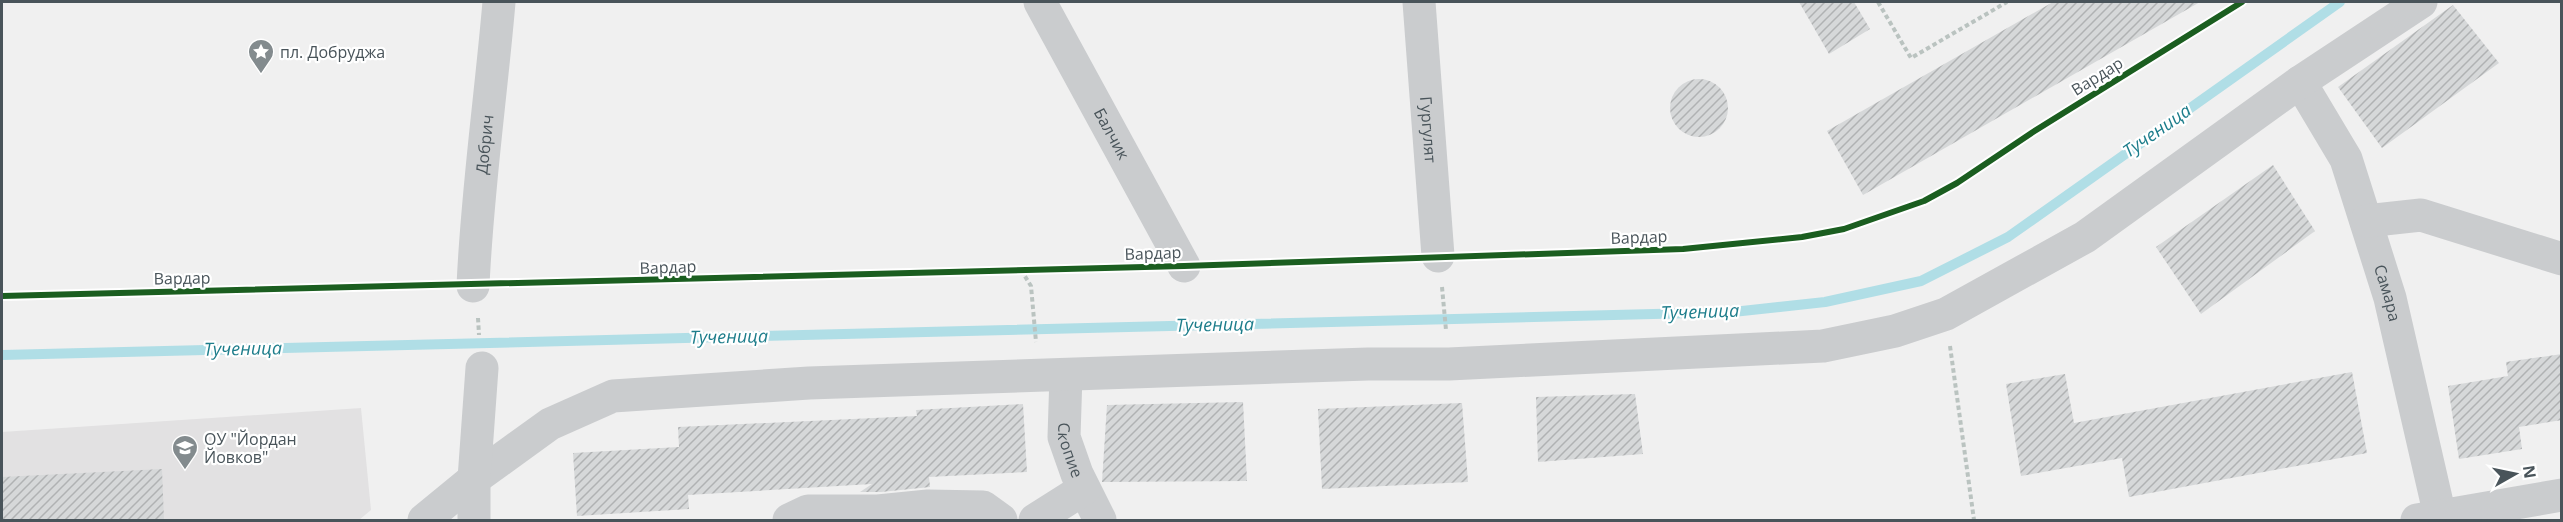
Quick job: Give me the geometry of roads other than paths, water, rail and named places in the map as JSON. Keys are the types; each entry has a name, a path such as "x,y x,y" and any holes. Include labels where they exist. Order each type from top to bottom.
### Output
{"street":[{"name":"Добрич","path":"473,286 476,226 491,105 499,2"},
{"name":"Балчик","path":"1041,2 1184,266"},
{"name":"Гургулят","path":"1419,2 1439,266"},
{"path":"424,520 474,479 550,424 613,396 809,383 1368,364 1449,364 1823,346 1895,331 1946,314 2085,237 2300,82 2421,2"},
{"name":"Самара","path":"2300,82 2346,159 2390,298 2429,518"},
{"path":"2366,221 2421,215 2562,259"},
{"path":"474,520 474,479 482,368"},
{"name":"Скопие","path":"1066,375 1064,437 1084,489 1100,520"},
{"path":"1035,520 1084,489"},
{"path":"2429,518 2562,495"},
{"path":"789,520 808,512 878,511 928,506 983,507 1000,520"}],"waterway":[{"name":"Тученица","path":"2,355 1733,312 1825,302 1921,281 2008,237 2340,2"}],"place":[{"name":"пл. Добруджа","path":"261,75"},
{"name":"ОУ \"Йордан Йовков\"","path":"185,471"}]}
